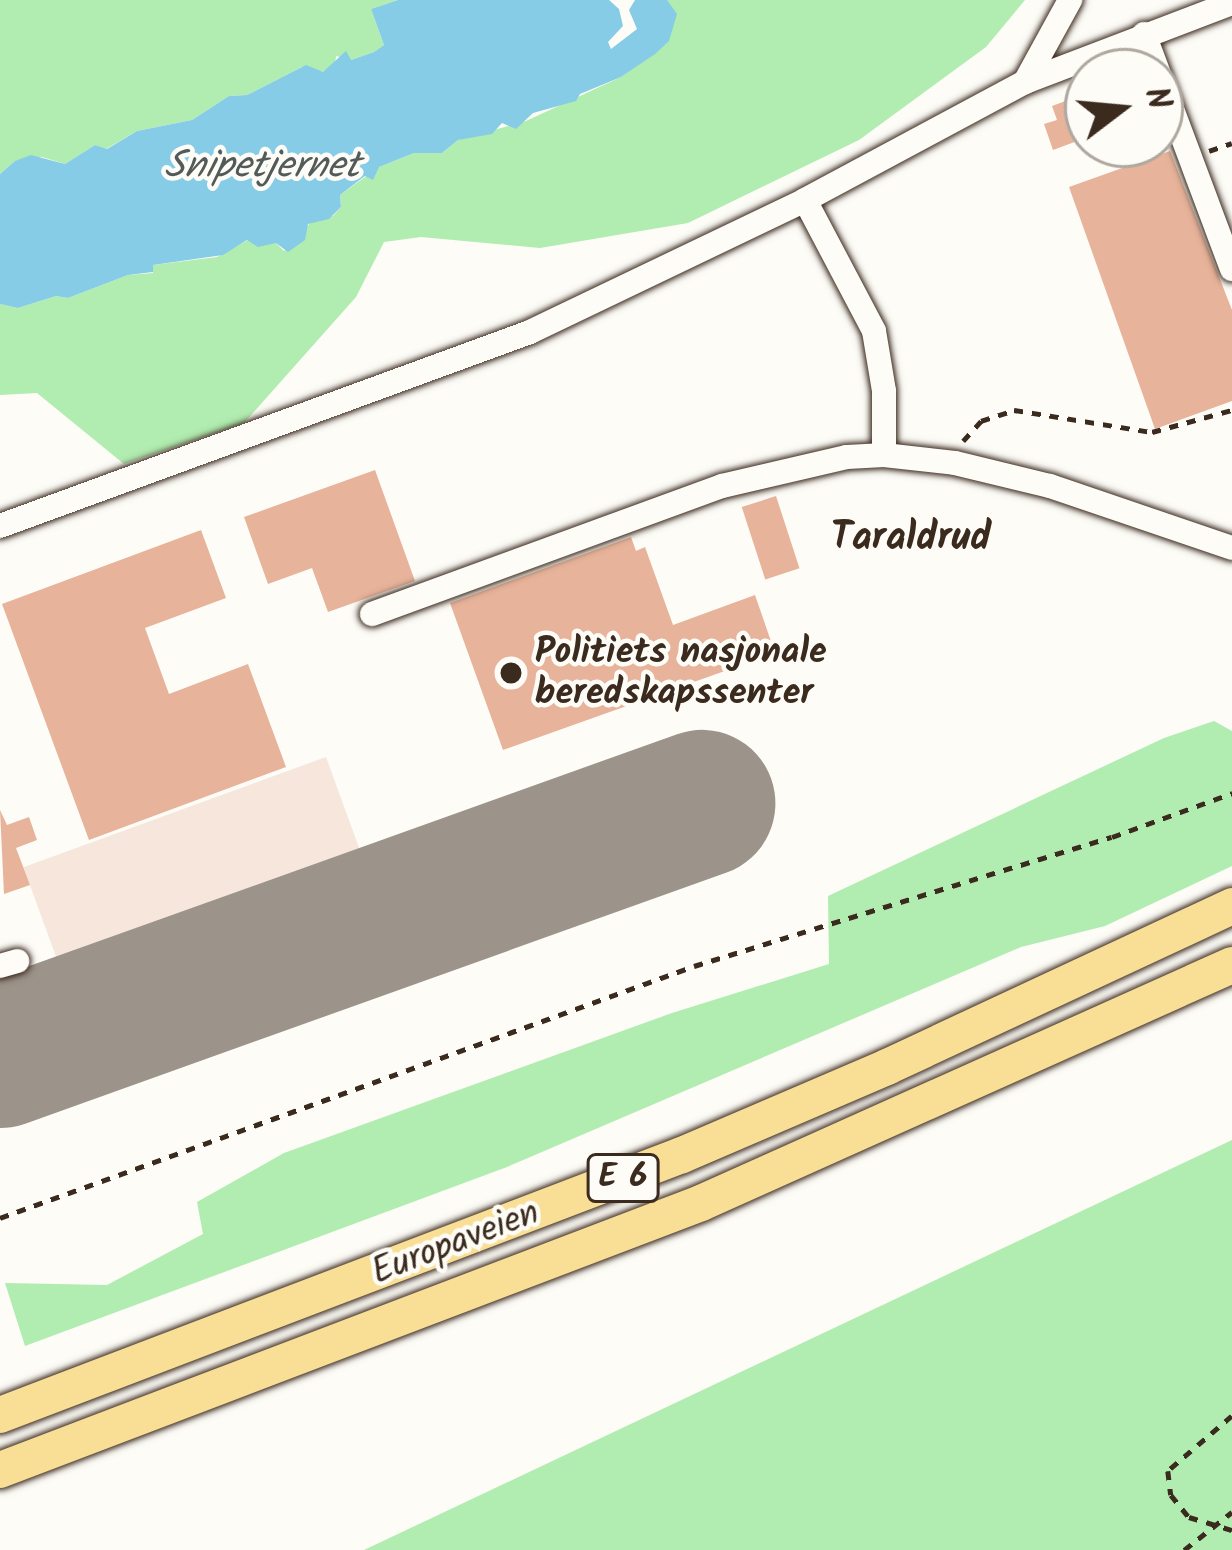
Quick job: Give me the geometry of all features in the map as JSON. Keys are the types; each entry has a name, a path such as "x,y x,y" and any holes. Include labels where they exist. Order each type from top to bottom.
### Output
{"highway":[{"name":"Europaveien","path":"0,1415 682,1154 887,1067 1232,906"},
{"name":"Europaveien","path":"0,1470 701,1203 1232,965"}],"street":[{"path":"1024,82 1070,0"},
{"path":"0,526 530,332 805,200 1024,82 1232,2"},
{"path":"1144,34 1232,269"},
{"path":"805,200 874,331 881,360 884,454"},
{"path":"372,614 771,471 884,454 955,463 1050,486 1232,548"}],"path":[{"path":"0,1218 694,966 1112,838 1232,793"},
{"path":"1232,1416 1168,1472 1171,1495 1189,1517 1232,1530"},
{"path":"1184,1550 1232,1512"}],"shaded area":[{"path":"326,757 363,859 61,970 23,867"}],"green space":[{"path":"0,0 398,0 371,9 384,45 374,52 351,60 336,56 335,66 323,72 302,67 247,95 229,96 192,120 137,131 106,149 95,145 65,164 42,157 15,161 0,174"},
{"path":"667,0 1025,0 986,47 859,140 688,223 540,248 421,237 384,242 356,297 244,423 124,464 37,393 0,395 0,304 18,308 56,296 68,298 128,275 153,273 153,265 217,257 248,240 276,243 284,251 313,220 333,216 341,207 340,195 379,167 414,153 442,153 458,140 526,121 621,77 649,57"},
{"path":"1214,721 1232,731 1232,866 1105,926 1021,947 507,1167 25,1346 5,1283 107,1285 203,1234 197,1202 284,1153 672,1013 829,964 828,896 1164,738"},
{"path":"1232,1140 1232,1550 364,1550"}],"water":[{"name":"Snipetjernet","path":"398,0 609,0 619,9 623,26 608,42 611,49 637,29 629,10 635,0 667,0 677,14 669,41 655,54 621,77 580,94 576,101 533,113 516,129 502,123 492,134 458,140 442,153 414,153 379,167 373,180 365,176 340,195 341,207 329,219 308,224 305,240 288,252 276,243 258,247 247,240 223,255 153,265 153,272 128,275 68,298 56,296 18,308 0,304 0,174 15,161 31,155 65,164 95,145 107,149 137,131 192,120 229,96 247,95 306,65 323,72 346,51 351,60 374,52 384,45 371,9"}],"building":[{"path":"1064,102 1064,146 1053,150 1044,124 1057,120 1052,106"},
{"path":"1122,168 1177,168 1232,310 1232,401 1155,429 1069,187"},
{"path":"375,470 415,581 328,612 312,568 268,584 244,517"},
{"path":"776,496 799,568 765,579 742,507"},
{"path":"201,530 226,598 145,628 169,694 248,664 286,767 89,840 2,604"},
{"path":"631,537 636,551 645,547 673,625 755,595 775,653 503,750 450,603"},
{"path":"0,810 7,825 29,817 37,840 16,848 30,885 4,894"}],"runway":[{"path":"0,1054 701,803"}],"place":[{"name":"Politiets nasjonale beredskapssenter","path":"511,673"}],"district":[{"name":"Taraldrud","path":"911,539"}]}
